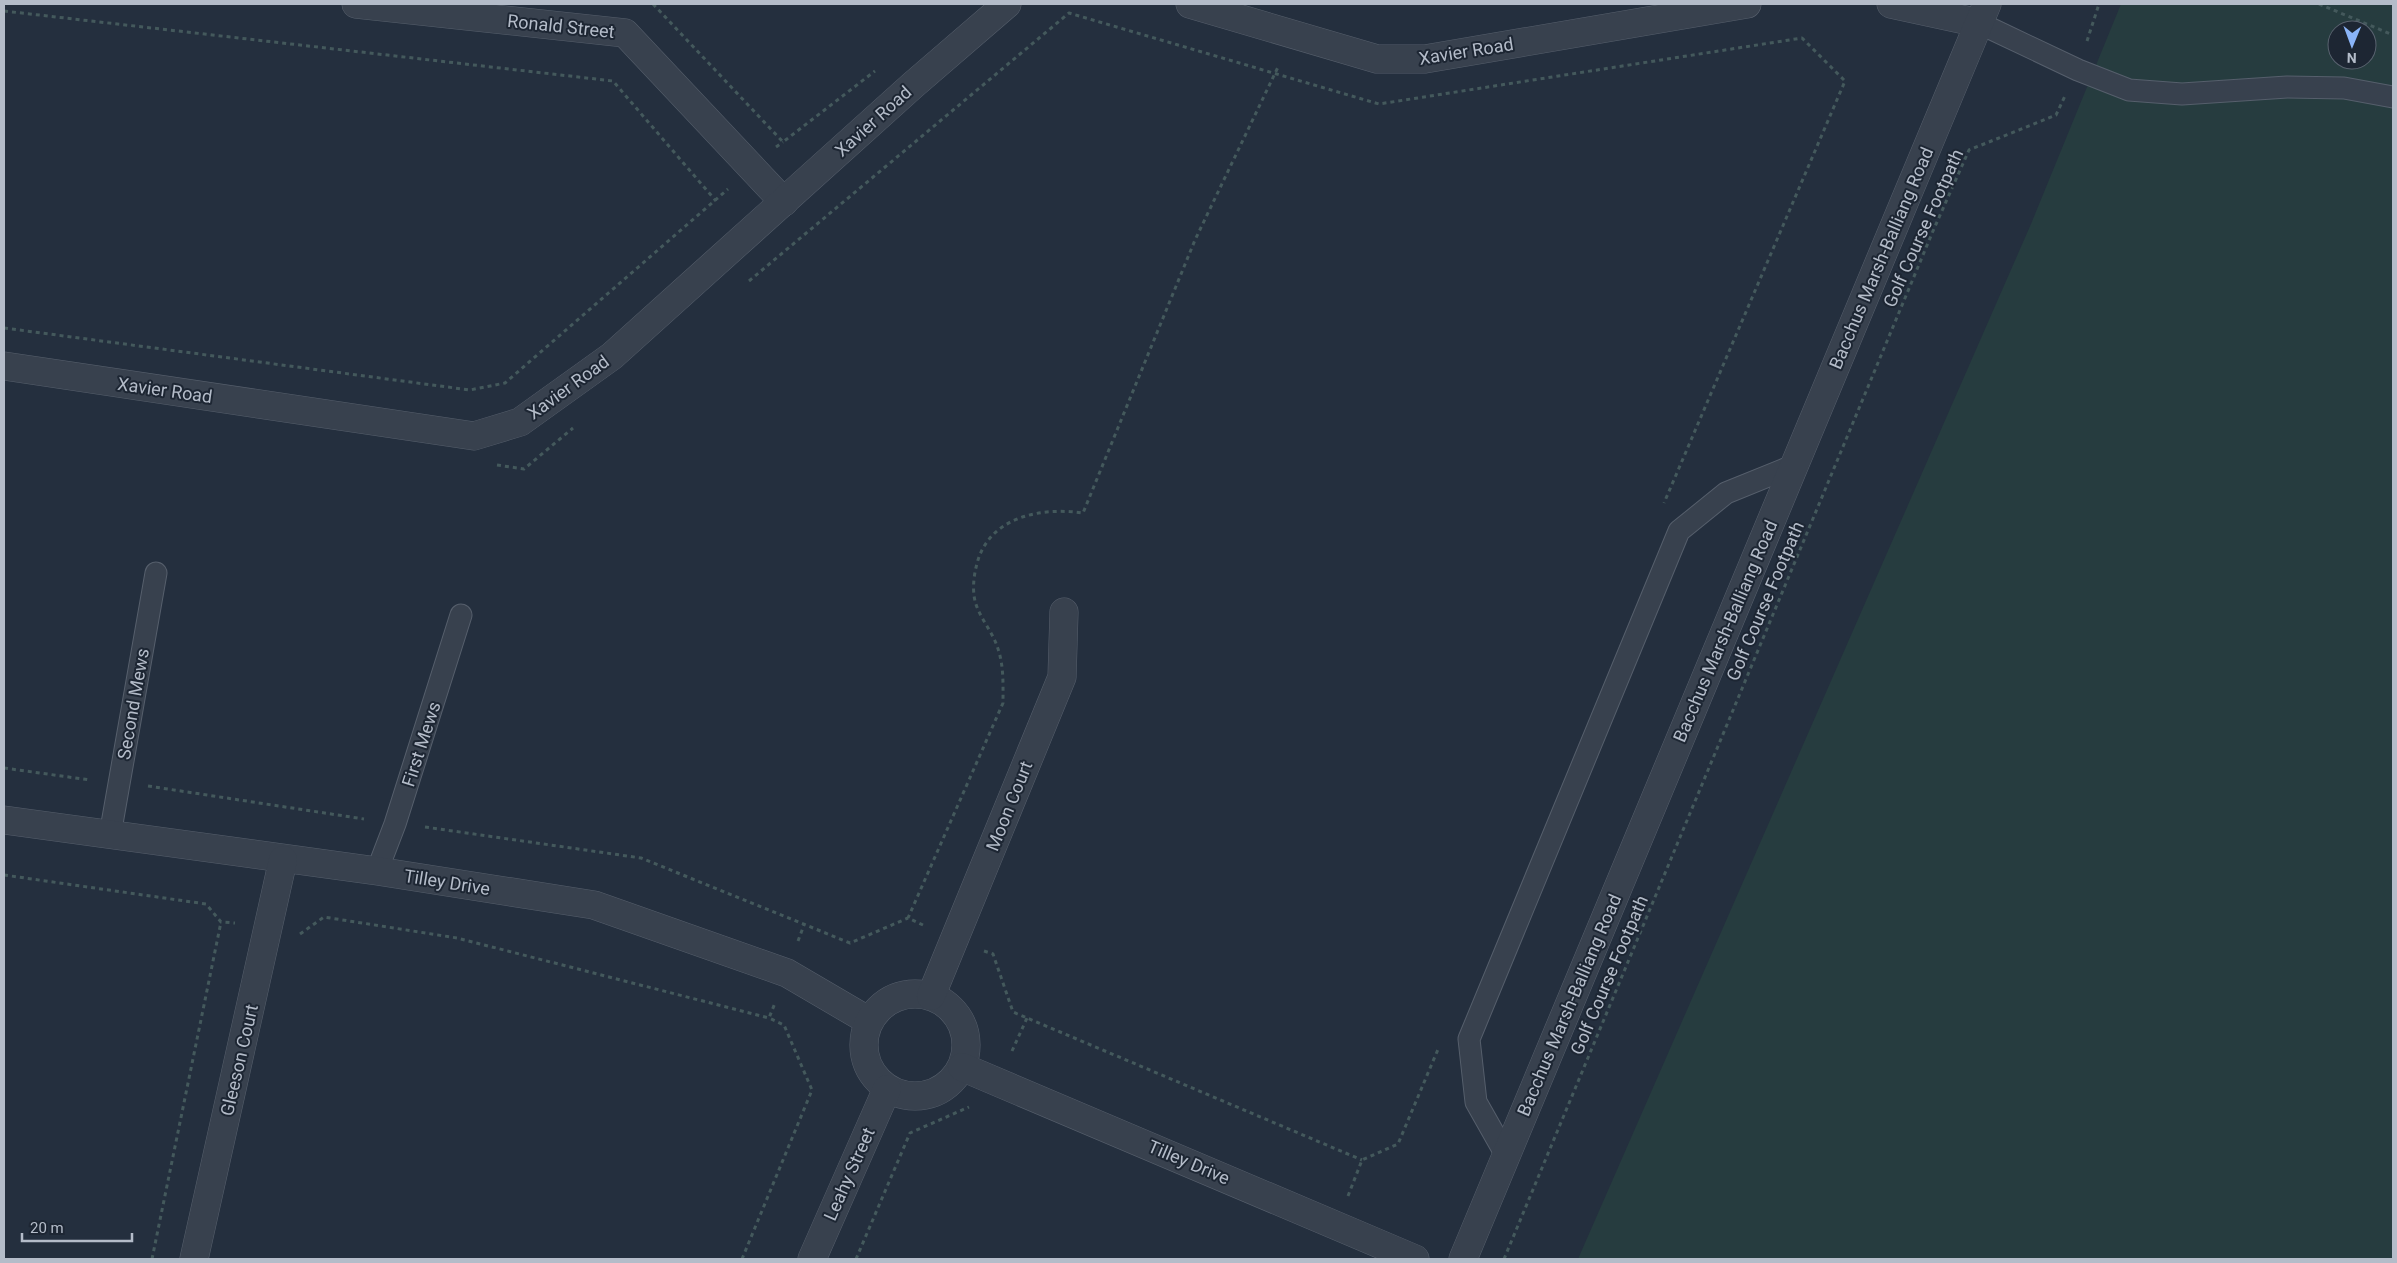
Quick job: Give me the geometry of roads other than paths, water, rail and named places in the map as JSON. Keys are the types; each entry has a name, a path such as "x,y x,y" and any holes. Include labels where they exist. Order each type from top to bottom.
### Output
{"street":[{"name":"Ronald Street","path":"356,4 625,33 784,202"},
{"name":"Xavier Road","path":"4,366 474,436 520,422 612,356 912,85 1007,4"},
{"name":"Xavier Road","path":"1190,4 1377,59 1425,59 1747,4"},
{"path":"1891,4 1983,13"},
{"name":"Bacchus Marsh-Balliang Road","path":"1463,1259 1983,13"},
{"name":"Moon Court","path":"931,996 1062,677 1064,612"},
{"name":"Tilley Drive","path":"4,820 284,860 377,871 594,905 787,973 869,1021"},
{"name":"Gleeson Court","path":"194,1259 284,860"},
{"path":"910,993 931,996 947,1004 959,1017 964,1026 968,1044 962,1067 952,1082 929,1095 910,1096 887,1089 874,1076 864,1054 864,1037 869,1021 880,1007 893,998 910,993"},
{"name":"Tilley Drive","path":"962,1067 1415,1259"},
{"name":"Leahy Street","path":"812,1259 887,1089"}],"lane":[{"path":"1983,13 2078,70 2129,90 2182,94 2287,87 2344,88 2393,97"},
{"path":"1506,1155 1476,1102 1469,1039 1679,531 1726,493 1794,465"},
{"name":"Second Mews","path":"110,835 156,573"},
{"name":"First Mews","path":"377,871 395,824 461,615"}]}
